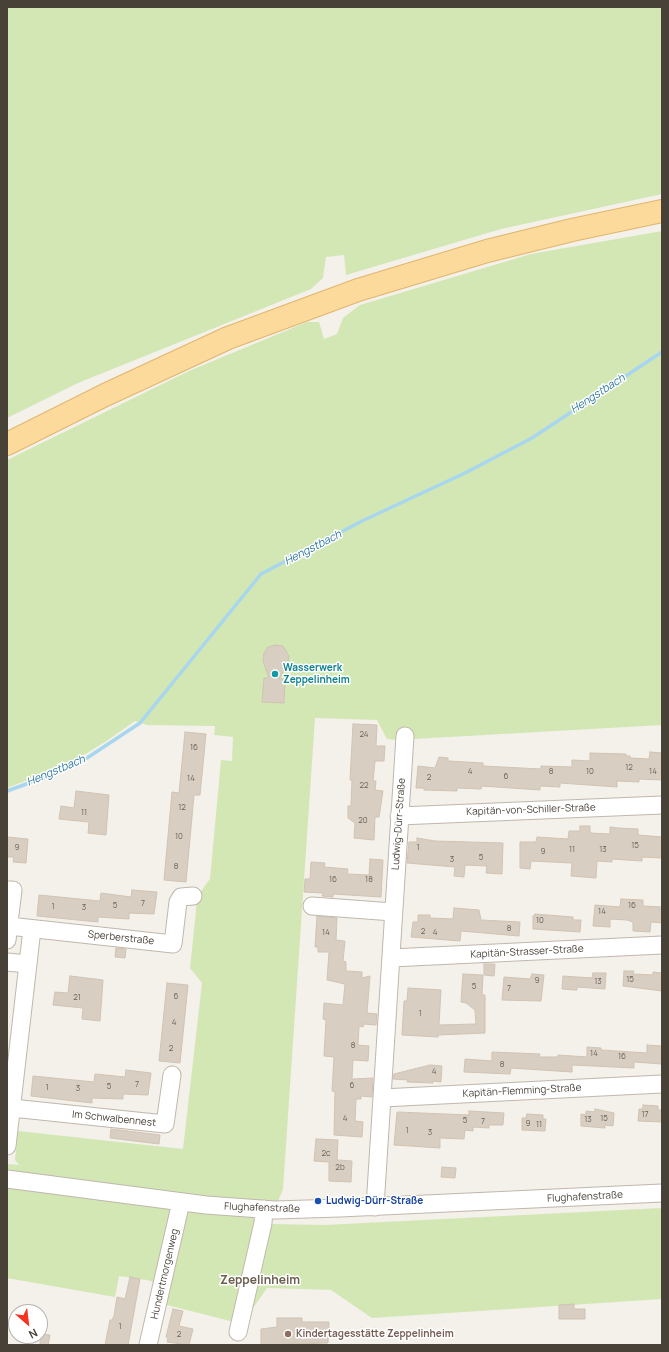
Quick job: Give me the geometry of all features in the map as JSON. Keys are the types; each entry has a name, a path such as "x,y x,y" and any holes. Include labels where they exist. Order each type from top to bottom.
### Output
{"main road":[{"path":"7,444 105,395 228,338 358,290 486,251 572,230 662,211"}],"street":[{"name":"Ludwig-Dürr-Straße","path":"375,1207 405,736"},
{"name":"Kapitän-von-Schiller-Straße","path":"399,816 662,805"},
{"path":"7,890 13,890 8,933"},
{"name":"Sperberstraße","path":"8,933 32,929 173,944 178,902 181,897 193,896"},
{"path":"312,906 393,912"},
{"path":"7,1146 12,1108 10,1087 32,929"},
{"name":"Kapitän-Strasser-Straße","path":"391,958 662,945"},
{"path":"7,962 27,964"},
{"name":"Im Schwalbennest","path":"12,1108 166,1124 172,1074"},
{"name":"Kapitän-Flemming-Straße","path":"382,1098 662,1084"},
{"name":"Flughafenstraße","path":"7,1179 181,1202 264,1216 375,1207 662,1194"},
{"name":"Hundertmorgenweg","path":"148,1345 181,1202"},
{"path":"238,1332 264,1216"}],"green space":[{"path":"7,7 662,7 662,194 501,229 346,275 344,255 326,257 323,278 311,289 78,383 7,418"},
{"path":"662,231 662,725 396,740 387,739 377,720 315,718 283,1189 269,1224 325,1225 662,1208 662,1299 372,1318 331,1290 267,1288 242,1324 167,1305 149,1303 154,1282 147,1280 119,1276 115,1297 7,1278 7,1164 19,1165 15,1160 18,1131 183,1149 202,983 190,968 197,901 199,894 210,879 221,760 232,761 233,737 214,735 215,726 147,725 135,721 69,764 7,788 7,460 189,371 307,322 319,322 324,339 337,334 343,318 360,305 531,254"}],"building":[{"name":"Wasserwerk Zeppelinheim","path":"275,645 283,646 289,656 288,663 279,679 285,679 284,703 262,702 264,678 269,678 263,661 264,653 268,647"},
{"path":"353,724 377,725 376,746 385,746 384,761 375,761 373,781 376,781 375,790 383,791 379,817 375,817 374,840 354,838 355,823 348,818 348,806 351,806 352,780 350,780"},
{"path":"185,732 206,734 200,795 194,795 186,882 164,880 172,792 179,793"},
{"path":"650,752 662,753 662,780 639,779 639,782 617,781 617,787 560,783 560,787 540,786 540,790 482,786 481,789 457,788 457,791 424,790 424,788 416,788 418,766 435,768 439,757 448,758 448,761 483,763 483,766 541,769 541,766 572,767 572,760 590,761 590,753 626,754 626,756 630,756 630,758 649,759"},
{"path":"76,791 109,795 106,835 88,833 89,822 59,819 61,806 74,808"},
{"path":"580,826 590,826 590,833 610,834 610,827 638,829 638,835 662,837 662,858 642,857 642,861 612,859 612,862 597,861 596,878 571,876 572,863 531,861 530,869 520,868 520,842 536,842 537,837 568,839 569,831 580,831"},
{"path":"7,837 28,839 26,863 13,862 14,857 7,857"},
{"path":"417,838 435,841 503,843 502,874 486,873 487,866 465,865 464,877 454,876 455,867 407,863 409,842 417,842"},
{"path":"370,859 383,860 381,897 333,894 333,897 322,896 323,893 304,892 305,879 310,879 311,862 325,863 324,867 348,869 347,874 369,875"},
{"path":"132,890 157,892 154,914 129,913 129,919 98,917 98,922 37,916 39,895 100,901 101,893 131,897"},
{"path":"621,899 643,900 643,906 662,907 662,923 651,922 650,932 633,931 633,922 627,920 610,919 610,927 593,926 595,905 620,907"},
{"path":"454,908 479,910 481,920 520,922 519,936 461,931 460,941 411,937 413,922 418,922 418,915 430,915 430,918 453,919"},
{"path":"535,914 573,917 573,920 581,920 580,932 533,929 533,916"},
{"path":"317,916 337,918 336,940 345,941 343,961 346,962 346,971 362,972 362,978 370,976 367,1013 377,1014 376,1025 364,1024 363,1027 359,1026 358,1045 369,1046 368,1061 353,1060 352,1079 373,1078 372,1097 361,1096 361,1099 356,1099 355,1121 363,1122 362,1137 334,1135 335,1092 332,1091 334,1057 324,1056 326,1020 323,1019 324,1003 343,1005 345,984 327,980 329,952 318,952 318,947 315,947"},
{"path":"116,948 126,949 125,958 115,957"},
{"path":"484,964 495,964 494,976 484,975"},
{"path":"624,971 634,971 633,974 653,975 653,972 662,973 662,991 623,986"},
{"path":"593,973 606,973 605,989 577,987 577,990 562,989 563,976 592,978"},
{"path":"463,974 483,975 482,995 485,995 485,1033 438,1035 438,1037 402,1035 404,1001 407,1001 408,988 441,990 439,1025 476,1024 475,1010 466,1003 461,1002"},
{"path":"532,974 544,975 541,1001 502,1000 504,977 530,979"},
{"path":"70,976 103,980 100,1021 82,1019 83,1008 53,1005 55,992 68,993"},
{"path":"167,983 188,985 180,1063 159,1061"},
{"path":"647,1045 662,1046 662,1064 634,1062 634,1068 572,1065 572,1072 511,1068 510,1074 464,1072 465,1059 492,1061 492,1052 540,1054 539,1057 558,1057 558,1055 587,1057 587,1047 601,1048 601,1050 647,1053"},
{"path":"430,1065 442,1066 441,1082 407,1082 408,1080 393,1079 394,1074"},
{"path":"126,1070 151,1073 148,1095 123,1094 123,1099 92,1098 92,1103 31,1096 33,1076 94,1082 95,1074 125,1077"},
{"path":"643,1105 658,1106 658,1110 662,1110 662,1122 638,1121 639,1109 643,1109"},
{"path":"595,1109 614,1113 613,1126 605,1125 605,1128 581,1126 581,1114 586,1115 586,1111 595,1112"},
{"path":"469,1111 504,1113 503,1125 489,1125 489,1128 473,1127 473,1131 465,1130 464,1139 440,1138 440,1148 394,1145 397,1112 469,1115"},
{"path":"527,1114 543,1115 543,1119 546,1119 545,1131 522,1130 522,1118 526,1118"},
{"path":"111,1129 160,1135 159,1144 110,1138"},
{"path":"316,1139 338,1140 337,1160 352,1161 351,1182 329,1181 329,1162 314,1161"},
{"path":"442,1167 456,1168 455,1178 441,1177"},
{"path":"130,1277 140,1279 128,1345 105,1345 110,1320 112,1320 114,1316 117,1297 125,1299"},
{"path":"574,1304 574,1309 585,1309 585,1319 559,1319 559,1305"},
{"path":"173,1309 183,1311 179,1326 193,1329 189,1345 167,1342 168,1338 166,1337"},
{"path":"277,1318 302,1318 302,1322 329,1322 328,1343 261,1345 261,1329 277,1327"},
{"path":"48,1335 50,1335 48,1345 40,1345 48,1344"}],"waterway":[{"name":"Hengstbach","path":"7,791 57,773 87,758 140,723 261,574 362,521 465,473 532,438 662,352"}],"place":[{"name":"Wasserwerk Zeppelinheim","path":"275,674"},
{"name":"Ludwig-Dürr-Straße","path":"318,1201"},
{"name":"Kindertagesstätte Zeppelinheim","path":"288,1334"}],"district":[{"name":"Zeppelinheim","path":"260,1281"}]}
